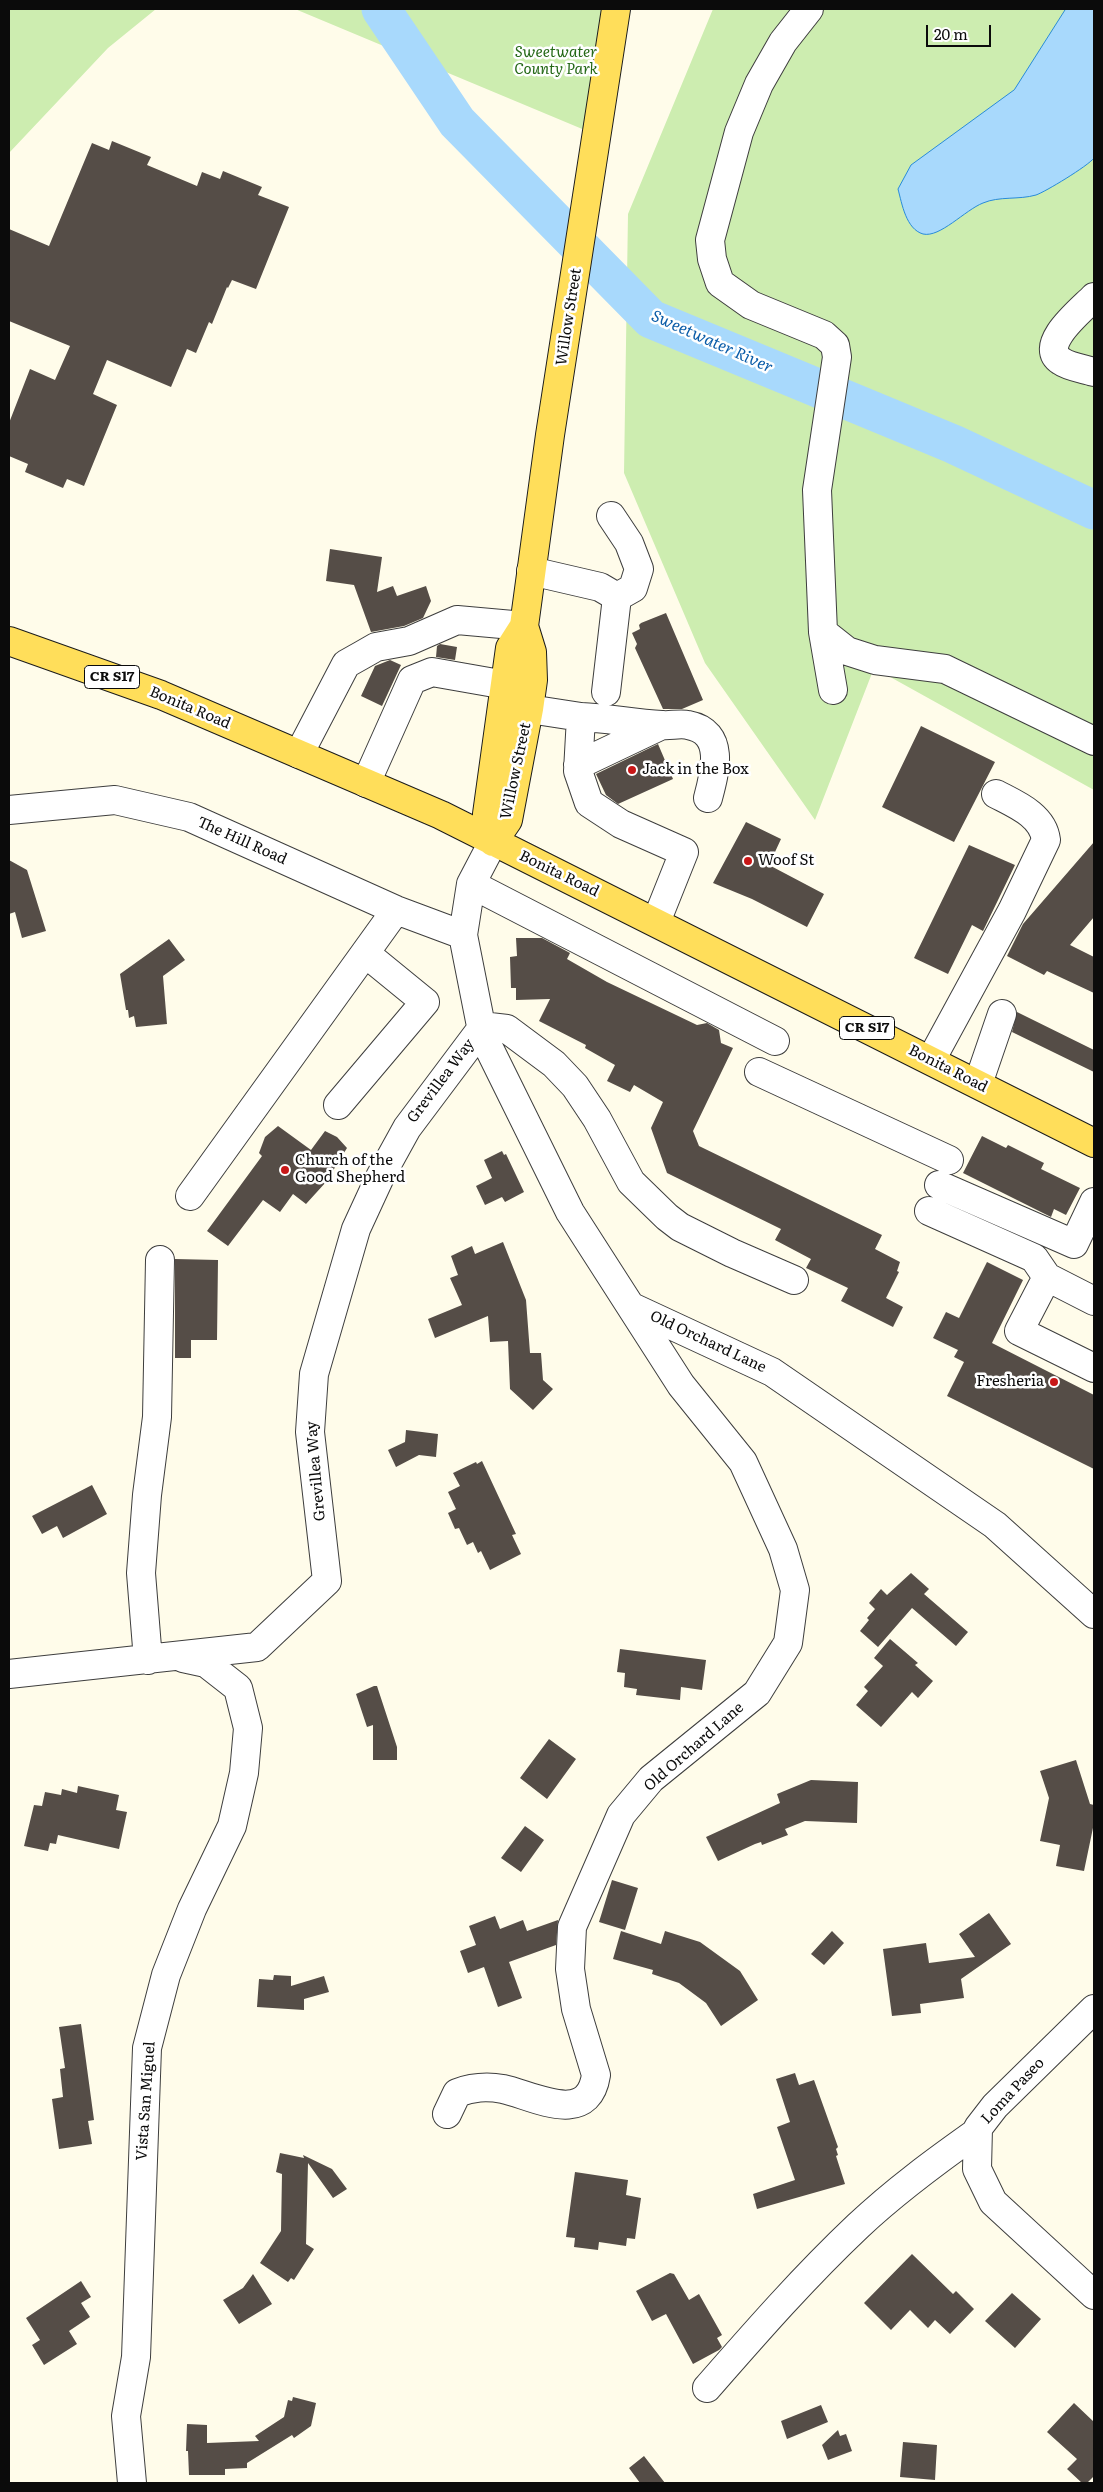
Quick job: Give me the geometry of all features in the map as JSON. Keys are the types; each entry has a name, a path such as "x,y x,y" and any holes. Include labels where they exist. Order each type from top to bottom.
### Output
{"main road":[{"name":"Willow Street","path":"493,842 508,820 529,709 532,652 524,626 550,435 616,9"},
{"name":"Willow Street","path":"493,842 486,814 510,648 524,626"},
{"name":"Bonita Road","path":"9,641 161,695 441,815 1094,1143"}],"street":[{"path":"809,9 783,42 759,84 740,132 710,240 712,260 720,283 752,305 824,335 835,345 837,357 817,490 823,632 833,690"},
{"path":"1094,297 1063,327 1054,345 1054,353 1061,362 1094,372"},
{"path":"611,516 629,543 639,569 633,588 617,597"},
{"path":"531,571 600,587 617,597"},
{"path":"606,692 617,597"},
{"path":"299,754 346,664 376,647 409,641 457,620 524,626"},
{"path":"823,632 847,651 875,660 945,669 1094,741"},
{"path":"409,641 420,676"},
{"path":"366,783 402,698 412,680 432,672 506,685"},
{"path":"529,709 581,717 662,725 686,724 701,728 710,739 716,752 716,770 708,798"},
{"path":"581,717 578,771 589,803 621,824 684,852 656,922"},
{"path":"578,765 662,725"},
{"path":"931,1060 1012,911 1046,840 1045,830 1034,817 996,794"},
{"name":"The Hill Road","path":"9,810 115,800 189,817 396,910 463,935"},
{"name":"Old Orchard Lane","path":"447,2114 457,2093 471,2088 504,2089 534,2101 562,2106 584,2099 594,2085 596,2075 576,2009 570,1969 572,1927 621,1816 651,1779 757,1693 788,1643 795,1590 783,1549 743,1462 680,1385 570,1212 483,1036 463,935 472,884 493,842"},
{"path":"472,884 775,1041"},
{"path":"190,1196 396,910"},
{"path":"338,1105 425,1002 366,953"},
{"path":"978,1084 1002,1014"},
{"path":"481,1027 507,1029 554,1064 570,1080 597,1119 631,1182 667,1217 680,1227 732,1253 794,1280"},
{"name":"Grevillea Way","path":"9,1674 257,1647 327,1581 310,1432 314,1374 356,1230 380,1177 406,1128 481,1027"},
{"path":"759,1072 1074,1244 1094,1202"},
{"path":"929,1211 1034,1258 1047,1277 1094,1301"},
{"path":"148,1660 141,1573 147,1495 157,1417 160,1260"},
{"path":"1047,1277 1019,1331 1094,1368"},
{"name":"Old Orchard Lane","path":"632,1307 772,1372 995,1525 1094,1614"},
{"name":"Vista San Miguel","path":"132,2483 126,2416 136,2357 147,2048 166,1975 192,1909 232,1826 244,1773 248,1728 238,1688 206,1663 177,1657"},
{"name":"Loma Paseo","path":"1094,2008 995,2106 977,2132 977,2169 993,2202 1094,2295"},
{"path":"707,2388 798,2285 859,2225 926,2169 977,2132"}],"green space":[{"path":"9,9 156,9 108,48 9,153"},
{"name":"Sweetwater County Park","path":"295,9 617,9 599,136"},
{"path":"713,9 1094,9 1094,790 874,668 815,820 705,663 624,473 628,214"}],"water":[{"path":"1066,9 1094,9 1094,158 1084,167 1036,195 989,201 976,207 937,232 923,234 917,231 912,227 903,209 898,189 911,165 1014,90"},
{"path":"644,325 937,443 932,449 642,330"}],"building":[{"path":"112,141 151,157 147,165 197,186 202,172 220,179 223,171 262,187 258,195 289,207 256,289 232,280 227,287 212,324 209,322 196,353 187,349 171,387 107,360 93,394 117,405 84,486 67,479 63,488 25,472 28,464 9,456 9,423 30,369 55,380 70,346 9,321 9,229 49,246 92,143 109,150"},
{"path":"330,549 382,557 377,592 393,586 397,596 426,586 431,601 423,618 404,626 371,632 354,585 326,581"},
{"path":"666,613 703,700 682,709 663,709 635,648 637,644 632,633 640,629 639,625 641,623"},
{"path":"440,644 457,647 455,660 436,657 437,646"},
{"path":"390,660 401,665 382,706 361,696 375,666"},
{"path":"921,726 995,762 954,842 882,807"},
{"name":"Jack in the Box","path":"658,744 673,779 618,804 606,795 596,774"},
{"path":"746,822 781,839 769,865 824,894 807,927 752,899 713,883"},
{"path":"1094,842 1094,917 1070,945 1094,957 1094,993 1047,971 1044,975 1007,956 1023,924"},
{"path":"969,845 1015,865 983,931 972,925 948,974 914,958"},
{"path":"9,860 27,870 46,931 22,938 15,912 9,914"},
{"path":"516,938 542,938 570,953 567,959 607,982 697,1025 707,1023 719,1030 721,1043 733,1048 693,1131 699,1146 882,1235 875,1249 900,1262 897,1271 899,1272 886,1298 903,1307 893,1327 841,1301 848,1288 806,1268 811,1259 775,1240 781,1229 667,1173 651,1128 663,1102 634,1085 630,1092 607,1081 615,1065 585,1048 586,1045 539,1021 550,999 516,1000 516,988 511,988 510,957 517,956"},
{"path":"169,939 185,960 163,976 167,1024 136,1027 134,1016 129,1018 128,1010 126,1010 120,974"},
{"path":"1017,1012 1094,1050 1094,1072 1012,1032"},
{"path":"278,1126 311,1150 325,1131 337,1137 347,1148 326,1182 306,1204 293,1194 280,1212 263,1200 228,1246 207,1231 262,1156 259,1153 265,1137"},
{"path":"982,1136 1006,1148 1008,1145 1044,1163 1041,1169 1080,1188 1066,1215 1054,1209 1051,1217 963,1173"},
{"path":"502,1151 504,1155 506,1154 524,1192 505,1202 502,1197 485,1205 476,1186 492,1178 484,1160"},
{"path":"503,1242 526,1300 530,1353 541,1353 543,1380 553,1389 533,1410 510,1389 508,1341 490,1342 488,1316 435,1338 428,1319 462,1305 450,1278 458,1275 451,1256 472,1246 475,1254"},
{"path":"175,1259 218,1260 217,1340 191,1340 191,1358 175,1358"},
{"path":"987,1262 1023,1280 992,1343 1094,1395 1094,1469 947,1396 964,1362 954,1357 958,1350 933,1338 946,1312 959,1318"},
{"path":"406,1430 438,1434 436,1457 419,1455 396,1467 388,1450 405,1442"},
{"path":"482,1461 516,1534 512,1535 521,1554 490,1570 481,1551 478,1553 473,1542 467,1545 459,1528 455,1529 448,1513 456,1509 448,1492 460,1486 453,1473"},
{"path":"92,1485 107,1514 63,1538 57,1526 42,1534 32,1516"},
{"path":"911,1573 929,1589 924,1594 968,1632 956,1646 912,1608 878,1647 860,1631 869,1620 867,1618 875,1609 869,1603 881,1589 887,1595"},
{"path":"890,1639 918,1663 915,1665 933,1681 918,1698 912,1692 881,1727 856,1705 868,1691 864,1687 883,1666 874,1658"},
{"path":"620,1649 706,1660 702,1690 681,1687 680,1700 636,1695 637,1689 624,1687 625,1673 617,1672"},
{"path":"377,1686 397,1747 397,1760 373,1760 373,1725 367,1727 356,1694"},
{"path":"549,1739 576,1759 547,1799 520,1778"},
{"path":"1076,1760 1090,1804 1094,1805 1094,1823 1084,1871 1056,1866 1060,1845 1040,1841 1049,1798 1040,1771"},
{"path":"811,1780 858,1782 857,1823 805,1821 785,1829 788,1835 762,1845 761,1842 755,1844 718,1861 706,1837 780,1803 777,1794"},
{"path":"78,1786 119,1795 116,1810 127,1812 119,1849 58,1835 56,1844 50,1843 48,1851 24,1846 34,1805 42,1806 45,1792 61,1795 62,1789 77,1793"},
{"path":"525,1826 544,1840 521,1872 501,1858"},
{"path":"612,1880 638,1888 625,1930 599,1922"},
{"path":"989,1913 1011,1944 961,1979 964,1998 920,2004 921,2013 892,2016 883,1949 926,1943 929,1963 975,1957 959,1934"},
{"path":"495,1916 500,1929 523,1920 527,1931 558,1920 556,1945 509,1962 522,1998 498,2007 484,1967 468,1973 460,1951 476,1945 469,1926"},
{"path":"621,1931 661,1944 665,1931 700,1942 740,1971 758,2000 721,2026 706,2003 679,1983 652,1974 653,1970 613,1959"},
{"path":"832,1931 844,1943 824,1965 811,1954"},
{"path":"274,1975 291,1976 291,1986 324,1976 329,1992 304,1999 304,2010 257,2007 259,1979 273,1980"},
{"path":"81,2024 94,2120 88,2121 92,2144 59,2149 52,2099 63,2097 60,2069 65,2068 59,2027"},
{"path":"795,2073 799,2085 814,2080 838,2147 836,2149 838,2155 836,2156 845,2184 757,2209 753,2194 795,2180 777,2127 790,2122 776,2079"},
{"path":"280,2153 304,2158 303,2155 332,2169 347,2189 333,2198 308,2163 306,2244 314,2249 294,2280 291,2278 288,2282 260,2263 281,2231 282,2174 276,2172"},
{"path":"575,2172 628,2180 626,2195 641,2198 635,2239 627,2238 626,2246 599,2242 598,2250 574,2247 575,2238 566,2237"},
{"path":"912,2254 953,2294 956,2291 974,2309 950,2334 935,2320 928,2328 910,2310 891,2330 864,2303"},
{"path":"670,2273 674,2274 689,2300 699,2294 722,2335 717,2338 722,2347 719,2350 693,2364 666,2314 652,2321 636,2291"},
{"path":"253,2274 272,2304 239,2324 223,2300 243,2288"},
{"path":"81,2281 91,2297 81,2303 90,2317 69,2331 77,2344 44,2365 32,2345 40,2340 26,2318"},
{"path":"1012,2293 1041,2319 1015,2348 985,2321"},
{"path":"293,2397 316,2403 311,2426 294,2438 292,2435 247,2463 247,2468 225,2469 225,2475 189,2475 188,2451 186,2451 187,2424 207,2425 207,2443 259,2441 255,2436 284,2417 288,2400 292,2401"},
{"path":"1074,2403 1094,2422 1094,2476 1087,2483 1082,2483 1067,2469 1077,2459 1047,2432"},
{"path":"821,2405 828,2422 787,2439 781,2421"},
{"path":"838,2430 840,2436 846,2434 852,2451 828,2460 822,2445"},
{"path":"903,2442 937,2445 935,2480 900,2477"},
{"path":"644,2456 665,2483 640,2483 629,2468"}],"waterway":[{"name":"Sweetwater River","path":"381,9 457,122 651,319 953,444 1094,510"}],"place":[{"name":"Jack in the Box","path":"632,770"},
{"name":"Woof St","path":"748,861"},
{"name":"Church of the Good Shepherd","path":"285,1170"},
{"name":"Fresheria","path":"1054,1382"}]}
